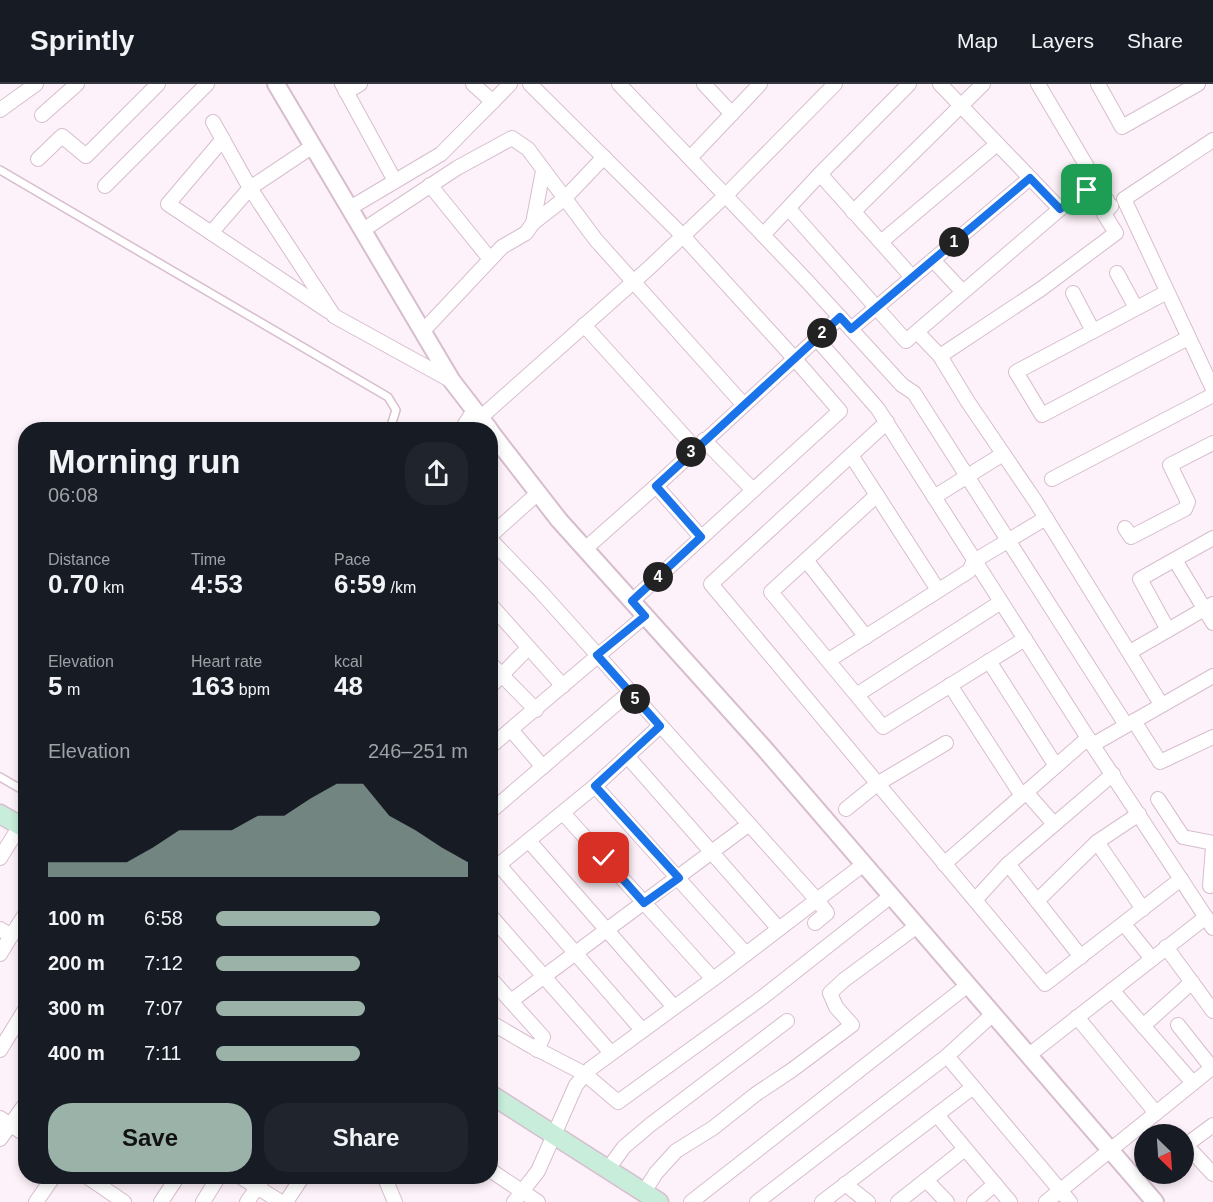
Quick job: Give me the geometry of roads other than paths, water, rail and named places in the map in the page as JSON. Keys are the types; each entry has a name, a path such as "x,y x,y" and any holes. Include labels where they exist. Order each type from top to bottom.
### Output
{"main road":[{"path":"0,814 18,825"},
{"path":"498,1099 652,1197"}],"street":[{"path":"0,110 36,84"},
{"path":"42,115 78,84"},
{"path":"105,186 207,84"},
{"path":"276,84 452,381 481,422"},
{"path":"360,84 344,88 395,181"},
{"path":"473,84 493,102"},
{"path":"350,208 441,154 510,84"},
{"path":"530,84 682,235 795,358 840,411 632,601"},
{"path":"619,84 902,385 914,393 1008,540 1130,723 1161,762 1213,737"},
{"path":"704,84 732,114"},
{"path":"690,158 760,84"},
{"path":"494,422 584,325 725,196 835,84"},
{"path":"763,236 819,174 909,84"},
{"path":"940,84 1060,209"},
{"path":"853,212 983,84"},
{"path":"1038,84 1111,206"},
{"path":"1098,84 1122,127 1198,84"},
{"path":"38,159 62,136 86,156 149,87"},
{"path":"213,122 250,188 334,316"},
{"path":"363,230 457,168 512,138 528,149 596,240 743,404"},
{"path":"223,139 168,204 334,316 452,381"},
{"path":"1213,140 1124,200 1213,389"},
{"path":"881,242 997,144"},
{"path":"211,233 250,188 314,146"},
{"path":"423,331 502,247 526,233 533,224 564,199 604,157"},
{"path":"533,224 543,171"},
{"path":"819,174 912,277"},
{"path":"851,329 1030,178"},
{"path":"430,185 490,259"},
{"path":"789,209 906,341 1060,209 1087,190 1111,206"},
{"path":"940,356 1041,289 1116,233 1104,214 1111,206"},
{"path":"933,260 963,292"},
{"path":"1117,273 1136,308"},
{"path":"1167,292 1016,372 1042,415 1188,338"},
{"path":"1073,293 1093,331"},
{"path":"585,549 840,317"},
{"path":"584,325 700,444 753,490"},
{"path":"917,332 940,356 1046,518 1161,704"},
{"path":"816,338 878,409 1209,922 1166,947 1029,1055"},
{"path":"1052,479 1213,395"},
{"path":"886,422 711,584 1045,984 1181,879"},
{"path":"1125,528 1131,537 1185,508 1188,502 1170,465 1213,443"},
{"path":"498,444 585,549 763,747 1155,1202"},
{"path":"934,498 1003,454"},
{"path":"851,455 938,590"},
{"path":"656,486 701,537"},
{"path":"498,530 538,493"},
{"path":"877,495 771,592 858,694 883,727 1025,639"},
{"path":"829,660 969,571 974,561 1046,518"},
{"path":"1168,630 1140,579 1213,539"},
{"path":"498,546 817,900 827,913 815,923"},
{"path":"806,560 866,637"},
{"path":"1175,560 1209,606 1213,623"},
{"path":"858,694 1001,602"},
{"path":"1130,652 1209,606"},
{"path":"498,613 562,687"},
{"path":"498,741 645,616"},
{"path":"498,678 528,648"},
{"path":"989,661 1056,766"},
{"path":"498,671 536,710"},
{"path":"944,864 1056,766 1091,741 1130,723 1213,676"},
{"path":"950,685 1024,794 1054,824"},
{"path":"498,805 630,692"},
{"path":"498,866 595,786 660,726"},
{"path":"512,730 543,767"},
{"path":"846,809 877,784 946,743"},
{"path":"628,757 779,929"},
{"path":"975,900 1008,864 1113,774"},
{"path":"595,786 746,954"},
{"path":"1158,799 1183,837 1213,845 1210,886"},
{"path":"563,813 713,979"},
{"path":"1037,902 1097,842 1139,814"},
{"path":"511,1001 748,825"},
{"path":"0,858 18,835"},
{"path":"529,841 674,1007"},
{"path":"1097,842 1143,909"},
{"path":"518,1197 538,1171 576,1085 585,1074 864,864"},
{"path":"1008,864 1081,957"},
{"path":"498,871 575,952 642,1030"},
{"path":"498,1027 537,1050 585,1074 618,1102 703,1038 763,997 891,896"},
{"path":"0,954 5,932 18,920"},
{"path":"498,924 611,1053"},
{"path":"1124,924 1152,959"},
{"path":"652,1197 656,1173 676,1151 713,1128 852,1025 836,1007 830,993 917,926"},
{"path":"1166,947 1213,1011"},
{"path":"1143,1026 1192,982"},
{"path":"691,1202 968,985"},
{"path":"498,987 543,1037 537,1050"},
{"path":"1112,990 1192,1083"},
{"path":"757,1202 947,1056 993,1014"},
{"path":"1077,1017 1156,1113"},
{"path":"0,1050 18,1021"},
{"path":"608,1169 624,1147 650,1125 788,1021"},
{"path":"1046,1202 1212,1067 1178,1025"},
{"path":"947,1056 1070,1202"},
{"path":"822,1202 972,1088"},
{"path":"0,1139 5,1121 18,1109"},
{"path":"937,1115 1010,1202"},
{"path":"5,1121 18,1130"},
{"path":"1213,1125 1186,1145 1213,1174"},
{"path":"898,1202 965,1149"},
{"path":"498,1178 518,1197 538,1202"},
{"path":"926,1180 947,1202"},
{"path":"36,1202 48,1184"},
{"path":"97,1184 123,1202"},
{"path":"161,1202 173,1184"},
{"path":"202,1202 214,1184"},
{"path":"247,1202 260,1184"},
{"path":"263,1184 280,1202"},
{"path":"285,1202 297,1184"},
{"path":"387,1184 395,1202"},
{"path":"845,1184 868,1202"},
{"path":"974,1202 994,1184"}],"lane":[{"path":"0,170 388,397 396,410 392,422"},
{"path":"0,777 18,787"}]}
